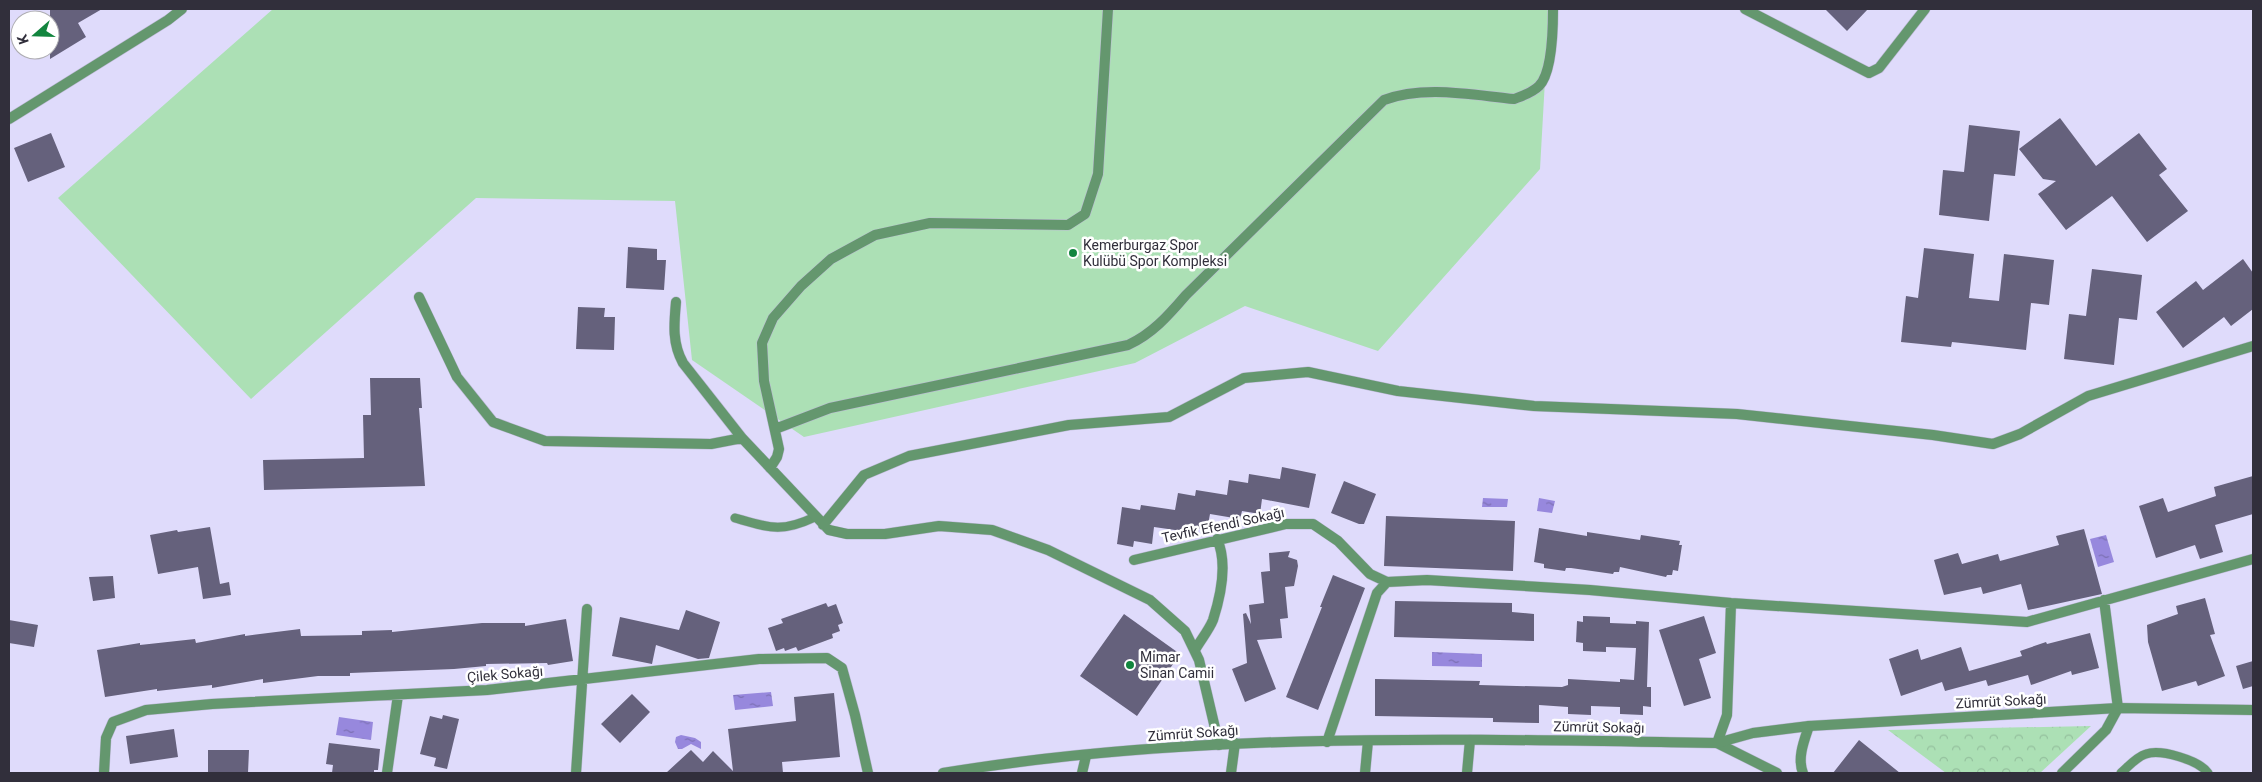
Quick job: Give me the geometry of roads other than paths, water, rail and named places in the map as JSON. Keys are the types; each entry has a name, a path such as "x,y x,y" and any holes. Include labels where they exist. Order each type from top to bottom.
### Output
{"street":[{"path":"9,119 168,20 182,9"},
{"path":"770,468 778,457 779,449 764,380 762,343 773,318 801,286 832,259 875,235 930,222 1068,225 1085,214 1098,174 1108,9"},
{"path":"775,430 830,408 1128,345 1143,338 1160,324 1192,288 1384,100 1399,94 1425,92 1514,99 1538,87 1547,74 1553,9"},
{"path":"1744,9 1869,73 1879,68 1925,9"},
{"path":"419,298 457,377 493,422 545,441 711,444 742,438"},
{"path":"676,302 674,336 679,357 742,438 829,530 847,534 884,534 939,526 992,530 1048,550 1150,600 1185,631 1199,660 1219,745"},
{"path":"824,524 864,475 909,456 1069,425 1169,417 1244,378 1308,372 1398,391 1524,405 1737,414 1923,434 1993,444 2020,434 2088,396 2253,346"},
{"name":"Tevfik Efendi Sokağı","path":"1134,560 1286,524 1313,524 1338,541 1370,574 1387,582"},
{"path":"1194,650 1212,622 1224,567 1217,539"},
{"path":"1327,742 1377,592 1387,582 1427,580 1590,590 1731,603 2027,622 2253,559"},
{"path":"2062,773 2106,730 2118,708 2104,600"},
{"path":"1731,603 1727,715 1717,742 1775,773"},
{"path":"576,773 587,608"},
{"name":"Çilek Sokağı","path":"104,773 106,738 112,722 146,710 212,704 487,690 759,660 827,658 842,668 868,773"},
{"path":"387,773 398,695"},
{"name":"Zümrüt Sokağı","path":"944,773 980,767 1086,756 1235,743 1470,740 1717,742 1753,733 1809,726 2118,708 2253,710"},
{"path":"1804,773 1801,767 1802,747 1809,726"},
{"path":"1467,773 1470,740"},
{"path":"1364,773 1368,741"},
{"path":"1231,773 1235,743"},
{"path":"1082,773 1086,756"}],"lane":[{"path":"735,518 769,528 783,528 795,526 815,517"},
{"path":"2121,773 2138,758 2157,752 2196,762 2208,773"}],"water":[{"path":"1483,498 1508,499 1507,507 1482,507"},
{"path":"1539,498 1555,501 1552,513 1537,511"},
{"path":"2106,535 2114,562 2098,567 2090,539"},
{"path":"1432,652 1482,654 1482,667 1432,666"},
{"path":"771,692 773,706 735,710 733,695"},
{"path":"339,717 373,722 371,740 336,735"},
{"path":"681,735 695,738 701,742 701,749 691,744 678,749 675,742 676,737"}],"place":[{"name":"Kemerburgaz Spor Kulübü Spor Kompleksi","path":"1073,253"},
{"name":"Mimar Sinan Camii","path":"1130,665"}]}
